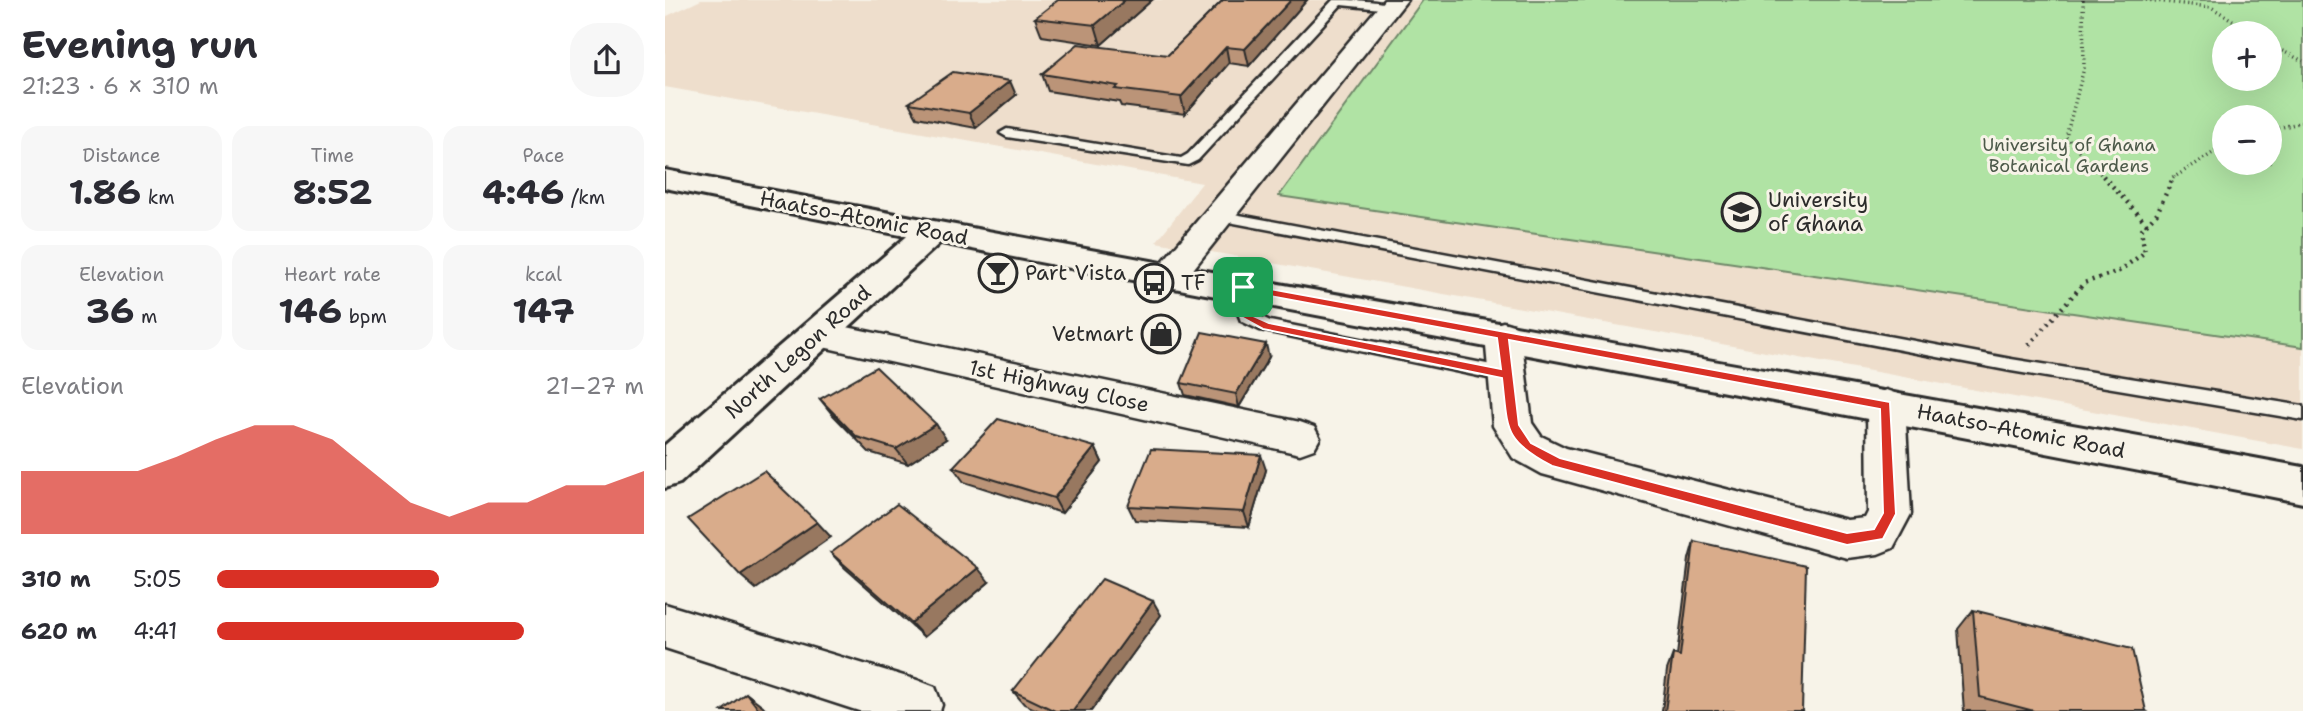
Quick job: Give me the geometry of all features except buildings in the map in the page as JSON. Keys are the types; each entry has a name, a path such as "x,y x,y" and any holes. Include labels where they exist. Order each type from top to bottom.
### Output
{"main road":[{"name":"Haatso-Atomic Road","path":"665,179 932,232 1886,405 2303,485"},
{"name":"North Legon Road","path":"665,471 932,232"}],"street":[{"path":"1171,274 1393,4"},
{"name":"1st Highway Close","path":"818,334 1300,438"},
{"path":"1503,335 1513,426 1527,447 1556,462 1847,539 1878,535 1890,514 1886,405"},
{"path":"665,626 917,705"}],"lane":[{"path":"1007,133 1183,162 1193,157 1338,0 1393,4"},
{"path":"1219,216 2011,365 2303,413"},
{"path":"1243,287 1243,306 1247,317 1266,327 1507,375"}],"path":[{"path":"2083,0 2085,34 2082,76 2069,113 2066,137 2147,224"},
{"path":"2146,0 2211,7 2234,21"},
{"path":"2282,51 2303,61"},
{"path":"2282,127 2303,122"},
{"path":"2011,365 2084,283 2119,271 2145,252 2141,230 2157,213 2173,177 2212,153"}],"shaded area":[{"name":"University of Ghana","path":"701,0 2303,0 2303,449 1156,242 1202,183 665,87 665,17"}],"green space":[{"name":"University of Ghana Botanical Gardens","path":"1423,0 2303,0 2303,347 1279,196"}],"place":[{"name":"University of Ghana","path":"1741,212"},
{"name":"Part Vista","path":"998,273"},
{"name":"TF","path":"1154,283"},
{"name":"Vetmart","path":"1161,334"}],"route":[{"path":"1243,287 1243,306 1247,317 1266,327 1507,375 1503,335 1886,405 1890,514 1878,535 1847,539 1556,462 1527,447 1513,426 1503,335 1243,287"}]}
